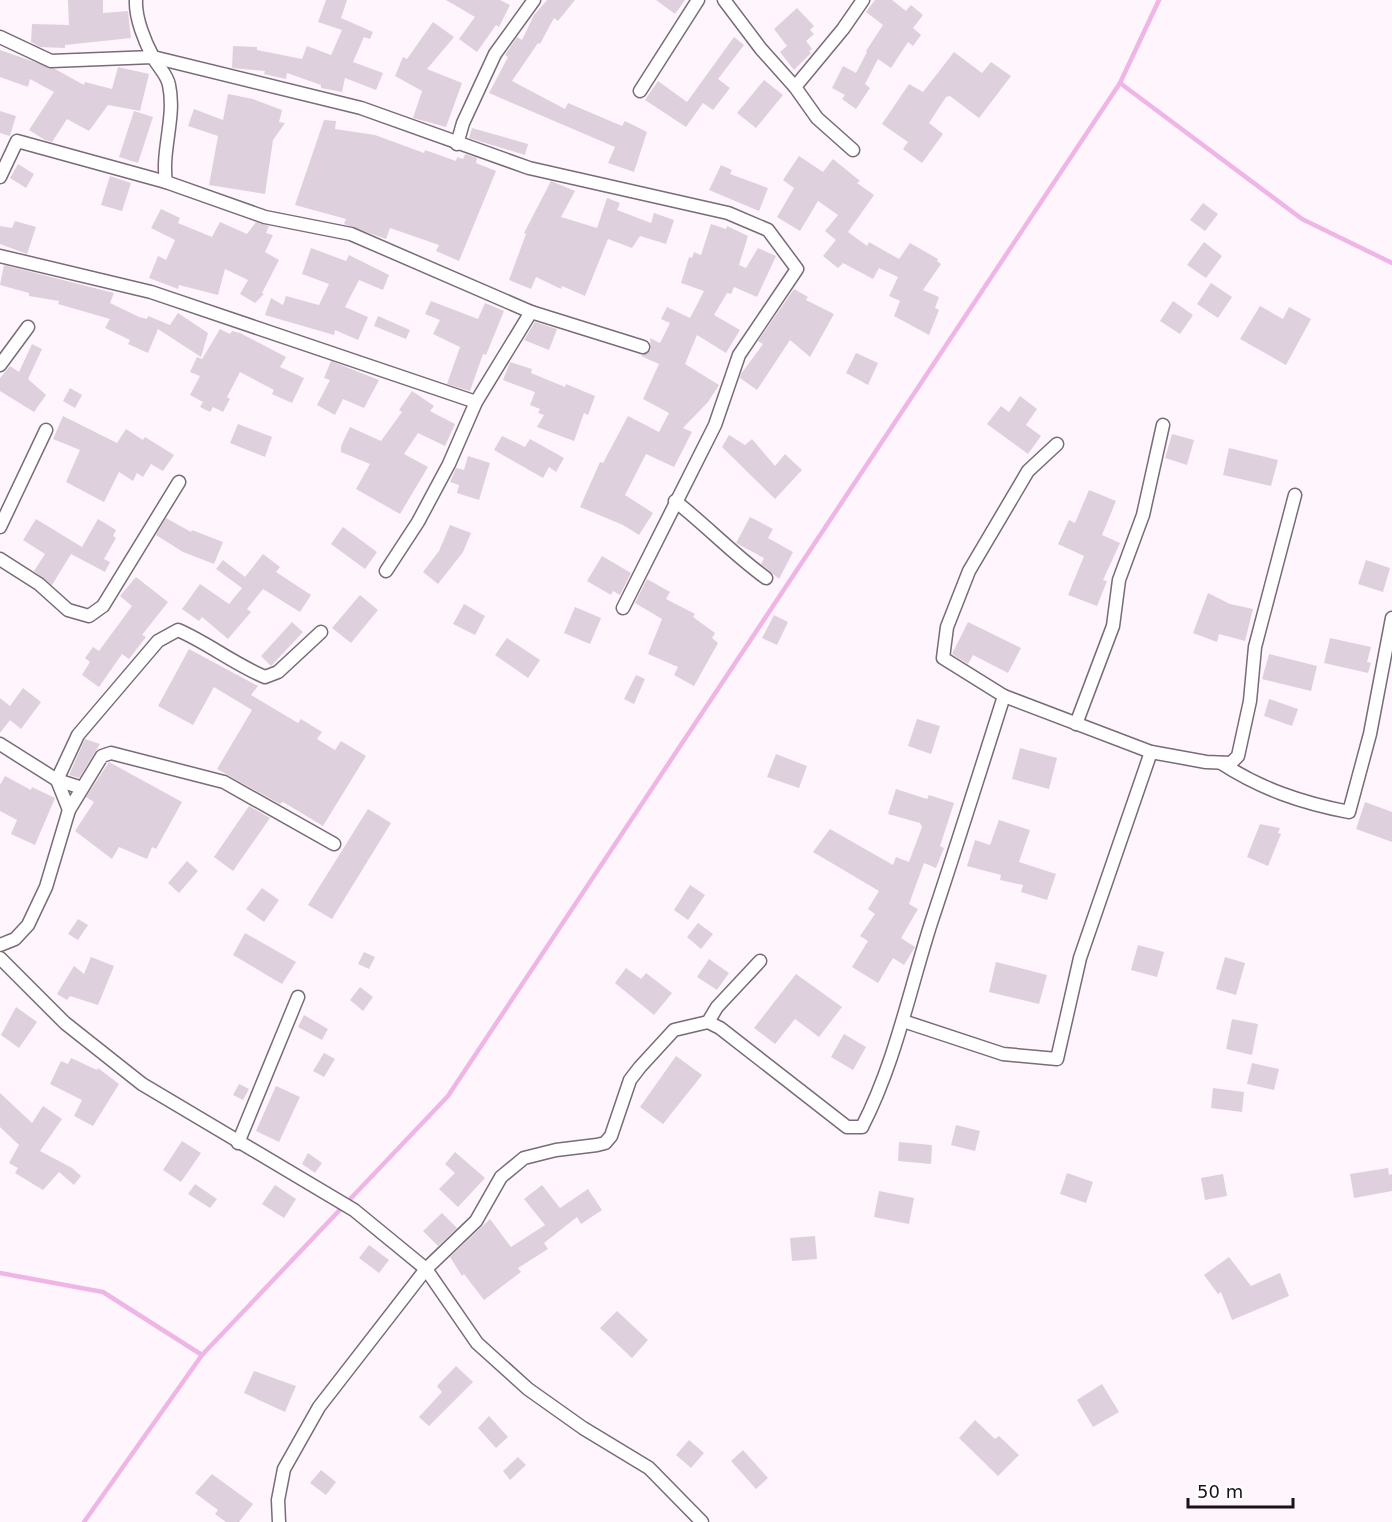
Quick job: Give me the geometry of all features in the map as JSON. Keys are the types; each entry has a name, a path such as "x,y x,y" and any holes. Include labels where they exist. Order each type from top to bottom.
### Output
{"street":[{"path":"136,0 135,10 153,57 170,88 167,146 163,164 166,182"},
{"path":"457,144 463,123 495,54 534,0"},
{"path":"640,91 699,0"},
{"path":"724,0 761,49 795,87 817,118 853,150"},
{"path":"795,87 843,29 863,0"},
{"path":"0,37 51,61 153,57 361,108 529,168 728,213 768,230 797,268 739,355 715,425 623,608"},
{"path":"0,177 17,141 166,182 265,217 351,234 531,312 643,347"},
{"path":"0,256 151,292 476,402"},
{"path":"386,571 418,522 449,464 476,402 531,312"},
{"path":"0,365 28,327"},
{"path":"1076,724 1113,626 1119,580 1143,515 1164,425"},
{"path":"0,527 46,430"},
{"path":"1057,444 1028,471 969,572 947,627 943,658 1004,696 1151,752 1231,763 1238,756 1251,701 1255,647 1295,495"},
{"path":"0,559 39,584 68,610 89,616 103,606 179,482"},
{"path":"675,501 698,518 730,551 766,578"},
{"path":"1220,762 1251,783 1308,804 1349,812 1371,734 1392,618"},
{"path":"69,810 57,780 78,735 158,642 178,630 203,641 248,670 265,678 278,672 321,632"},
{"path":"279,1522 278,1500 284,1469 319,1407 426,1269 476,1221 501,1177 524,1158 556,1150 605,1143 611,1136 630,1080 674,1030 708,1022 720,1028 847,1127 862,1127 878,1095 903,1021 931,924 1004,696"},
{"path":"0,744 57,780 82,788"},
{"path":"903,1021 1003,1054 1057,1059 1080,958 1151,752"},
{"path":"0,945 15,939 28,925 46,887 69,810 102,756 111,753 224,782 334,844"},
{"path":"0,959 65,1023 141,1084 354,1210 426,1269 477,1343 528,1389 584,1428 649,1468 702,1522"},
{"path":"708,1022 717,1007 760,961"},
{"path":"238,1143 298,997"}],"building":[{"path":"68,0 103,0 103,13 128,11 131,38 65,45 65,48 40,47 31,42 32,24 69,25"},
{"path":"326,0 347,0 341,18 373,32 370,39 364,37 353,62 383,73 376,90 345,78 342,92 321,88 321,85 287,73 286,79 264,74 265,71 232,68 233,46 257,47 257,50 302,59 307,46 331,55 342,30 318,22"},
{"path":"446,0 500,0 510,5 499,27 496,25 477,52 459,39 475,17"},
{"path":"547,0 575,0 558,21 554,18 540,44 538,43 512,81 565,109 568,103 622,126 625,121 647,132 634,172 608,163 615,147 489,93 508,57 505,55 517,37 522,40 534,15"},
{"path":"656,0 685,0 675,14"},
{"path":"875,0 892,0 906,11 911,5 923,15 913,28 921,35 913,46 908,42 891,68 878,59 865,84 870,88 856,109 842,99 845,95 832,88 843,66 856,73 866,51 883,25 866,12"},
{"path":"797,8 814,26 810,30 814,34 806,41 812,49 809,51 811,53 794,70 780,52 787,46 774,29"},
{"path":"433,22 454,37 427,69 462,83 446,127 413,118 422,91 395,76 403,57 407,59"},
{"path":"734,37 744,45 718,79 730,88 713,110 703,103 686,127 645,100 658,81 687,102"},
{"path":"0,50 55,69 84,85 85,82 112,89 118,67 149,74 140,111 108,105 89,131 67,119 52,142 45,140 29,130 54,92 30,79 28,87 0,77"},
{"path":"954,52 982,73 991,62 1011,76 979,118 950,96 946,97 929,123 943,134 922,163 903,149 908,142 882,124 909,84 923,92"},
{"path":"764,80 783,95 756,128 737,113"},
{"path":"228,94 253,99 282,110 279,122 285,123 273,140 265,194 209,185 218,136 188,126 194,109 223,120"},
{"path":"0,111 16,116 10,136 0,133"},
{"path":"134,111 153,117 138,163 119,157"},
{"path":"324,120 336,121 335,129 375,135 424,153 425,150 456,161 457,157 463,159 465,154 477,158 476,163 496,171 459,261 436,251 439,245 390,228 386,239 344,224 346,219 295,205"},
{"path":"472,128 528,144 525,155 469,138"},
{"path":"799,156 823,172 833,159 860,181 857,183 874,195 848,232 867,246 869,242 899,259 910,243 938,259 937,261 941,264 923,290 939,297 935,308 939,310 929,335 894,316 900,301 889,296 898,277 879,268 873,279 843,263 838,268 823,256 836,240 825,231 838,215 818,201 800,231 777,217 794,188 783,180"},
{"path":"18,164 34,174 26,188 10,178"},
{"path":"721,165 732,170 730,174 768,188 759,211 709,190"},
{"path":"110,176 131,183 122,211 101,205"},
{"path":"551,181 575,191 561,217 597,228 607,198 620,203 617,210 651,223 654,213 674,220 666,244 640,236 632,248 608,239 585,296 562,286 561,289 536,277 531,289 509,280 526,234 524,233"},
{"path":"1203,203 1218,214 1205,231 1190,220"},
{"path":"161,209 180,218 178,223 212,237 220,222 247,234 256,222 269,226 266,233 273,235 265,252 279,260 262,293 264,294 255,303 240,294 248,280 225,269 218,295 179,285 178,289 149,278 158,256 166,260 175,240 151,228"},
{"path":"15,221 36,227 27,254 0,244 0,226 12,228"},
{"path":"711,224 726,229 727,226 748,236 739,265 746,268 758,248 776,256 757,297 734,287 731,294 727,293 714,315 740,330 726,353 697,335 685,364 719,385 708,402 683,428 692,432 674,467 646,454 625,495 653,513 639,535 623,525 580,507 600,462 603,463 628,416 659,432 669,413 643,399 659,364 641,356 651,350 650,338 660,343 670,323 661,319 667,307 690,318 704,291 681,283 689,257 692,258 694,252 701,255"},
{"path":"1204,242 1222,256 1206,278 1187,265"},
{"path":"311,248 346,261 349,255 389,275 383,290 359,280 345,307 368,317 358,340 335,330 334,335 265,315 271,298 283,305 286,296 319,305 329,284 302,274"},
{"path":"4,265 114,293 110,303 139,317 147,319 148,316 170,325 178,313 208,333 201,357 158,329 148,353 128,344 130,340 105,328 110,319 58,304 59,301 29,296 29,293 0,285"},
{"path":"1211,283 1232,297 1218,318 1197,304"},
{"path":"794,289 808,297 806,300 834,314 810,357 790,340 757,390 740,378 741,374 763,344 758,341"},
{"path":"431,301 478,319 485,303 504,311 486,355 483,354 470,391 447,384 460,347 433,334 440,320 425,314"},
{"path":"1173,301 1193,315 1180,334 1160,321"},
{"path":"1260,306 1283,319 1289,307 1311,319 1286,365 1240,339"},
{"path":"378,316 410,330 406,339 374,326"},
{"path":"535,322 557,329 549,350 524,340"},
{"path":"220,329 230,334 232,331 240,333 286,357 280,367 304,378 292,403 272,394 274,390 240,372 227,397 230,399 223,412 213,407 210,412 200,407 203,402 190,395 200,376 190,372 197,357 202,359"},
{"path":"32,344 42,349 28,379 46,395 34,412 0,391 0,378 10,366 19,372"},
{"path":"856,353 878,363 868,385 846,373"},
{"path":"331,361 379,380 364,408 343,399 335,415 317,405 330,380 324,378"},
{"path":"510,362 532,369 531,373 565,387 566,384 595,396 588,415 584,413 574,441 537,427 544,415 538,413 540,409 530,405 535,392 503,380"},
{"path":"70,388 82,395 75,408 63,401"},
{"path":"412,391 434,406 430,411 455,424 445,446 418,433 404,454 428,467 400,514 356,489 370,464 341,452 341,446 350,427 381,441 402,412 399,410"},
{"path":"1020,396 1037,409 1026,425 1041,436 1028,454 987,424 1001,406 1009,412"},
{"path":"63,416 117,443 126,429 143,440 145,437 174,455 163,471 151,464 143,477 137,473 133,481 119,472 104,502 66,482 80,450 53,439"},
{"path":"238,424 272,437 265,457 230,443"},
{"path":"1172,434 1194,440 1187,465 1165,458"},
{"path":"729,435 745,445 752,439 775,466 785,454 802,470 775,499 722,447"},
{"path":"502,436 525,447 530,439 564,458 556,472 549,467 543,478 494,450"},
{"path":"1229,448 1278,460 1271,486 1223,475"},
{"path":"468,456 490,463 479,500 457,493 459,485 450,482 456,468 464,470"},
{"path":"1089,490 1116,501 1102,535 1120,543 1103,580 1107,581 1097,606 1068,595 1084,556 1058,544 1069,520 1075,523"},
{"path":"750,517 773,529 768,538 793,552 779,579 761,564 764,558 736,543"},
{"path":"166,518 191,532 192,530 223,542 214,564 183,552 156,535"},
{"path":"36,519 82,547 98,519 116,530 113,536 116,538 104,559 110,562 105,572 71,554 52,585 34,571 45,554 23,540"},
{"path":"450,525 471,533 463,552 438,584 423,572 439,551"},
{"path":"343,527 377,552 365,569 331,544"},
{"path":"263,554 280,567 276,572 311,595 300,612 263,589 247,609 251,612 228,639 202,617 199,621 182,609 200,584 229,604 242,588 216,569 223,560 245,577"},
{"path":"602,556 631,573 620,595 613,591 611,595 587,581"},
{"path":"1366,560 1390,568 1383,592 1358,584"},
{"path":"136,577 168,602 142,635 146,637 129,659 122,654 99,687 82,675 90,662 85,658 93,647 99,651 132,606 120,596"},
{"path":"647,579 670,592 666,599 695,614 693,617 715,633 712,638 718,643 694,686 674,675 678,667 648,654 662,619 635,603"},
{"path":"1208,593 1230,604 1253,609 1245,641 1219,634 1217,642 1193,633"},
{"path":"360,595 378,610 351,643 332,628"},
{"path":"464,604 485,616 475,635 453,624"},
{"path":"575,607 601,618 590,644 564,633"},
{"path":"774,615 788,622 777,645 762,638"},
{"path":"292,622 303,632 271,666 261,656"},
{"path":"968,622 1021,648 1008,673 973,655 968,664 952,654"},
{"path":"507,638 540,660 528,678 495,655"},
{"path":"1330,638 1371,647 1367,662 1371,663 1368,673 1324,663"},
{"path":"189,649 258,686 251,695 298,723 301,719 322,732 317,739 335,750 341,741 366,756 323,826 283,802 280,804 217,769 252,710 214,687 193,725 158,706"},
{"path":"1269,654 1317,666 1311,691 1262,679"},
{"path":"636,675 645,679 634,704 624,699"},
{"path":"23,688 41,702 21,729 10,720 0,733 0,698 10,706"},
{"path":"1269,699 1298,709 1292,726 1264,716"},
{"path":"917,719 940,726 931,754 908,746"},
{"path":"85,739 100,744 79,778 69,775"},
{"path":"1020,748 1057,758 1049,789 1012,779"},
{"path":"776,754 807,766 799,788 767,777"},
{"path":"109,762 182,802 156,849 152,847 147,859 119,847 112,859 75,831 94,802 86,797"},
{"path":"5,776 31,790 32,787 55,798 35,845 11,834 17,820 0,811 0,785"},
{"path":"896,789 927,799 929,795 954,803 940,846 944,848 936,868 924,863 909,904 918,909 901,938 915,947 904,965 893,958 878,983 852,967 868,941 860,936 875,914 868,909 879,891 813,852 830,829 893,865 896,857 909,862 922,827 920,823 888,814"},
{"path":"1365,802 1392,812 1392,842 1356,829"},
{"path":"249,806 270,818 233,871 214,857"},
{"path":"368,809 391,823 332,919 308,905"},
{"path":"999,820 1030,830 1019,862 1056,874 1047,900 1021,892 1023,885 1000,880 1001,875 967,866 975,840 990,845"},
{"path":"1260,824 1280,828 1278,833 1281,834 1268,866 1247,857"},
{"path":"187,861 198,871 179,893 168,883"},
{"path":"690,885 705,895 688,920 674,910"},
{"path":"262,888 279,900 264,922 246,909"},
{"path":"78,919 88,925 78,940 68,934"},
{"path":"698,923 713,934 701,949 687,937"},
{"path":"245,933 296,962 282,984 233,955"},
{"path":"1138,945 1164,952 1157,977 1131,970"},
{"path":"364,952 375,957 369,969 358,964"},
{"path":"91,957 114,966 98,1005 70,996 67,1000 57,994 74,966 84,974"},
{"path":"1225,957 1245,963 1236,995 1216,989"},
{"path":"709,959 729,973 717,990 697,977"},
{"path":"996,962 1047,975 1039,1004 989,992"},
{"path":"626,968 641,979 646,973 672,993 654,1015 615,983"},
{"path":"796,974 842,1007 819,1037 795,1019 775,1044 754,1028"},
{"path":"360,987 373,997 363,1011 350,1000"},
{"path":"16,1007 37,1022 19,1048 1,1035"},
{"path":"304,1015 328,1029 322,1040 298,1027"},
{"path":"1232,1019 1258,1024 1252,1055 1226,1049"},
{"path":"844,1034 866,1047 853,1070 831,1057"},
{"path":"324,1053 335,1059 324,1077 313,1071"},
{"path":"676,1056 702,1075 663,1124 640,1107"},
{"path":"71,1058 97,1070 98,1068 119,1084 93,1126 74,1116 82,1100 50,1084 61,1061 68,1064"},
{"path":"1252,1063 1279,1069 1274,1090 1247,1084"},
{"path":"239,1084 249,1089 243,1100 233,1095"},
{"path":"276,1086 300,1097 279,1142 256,1131"},
{"path":"1213,1088 1244,1092 1242,1112 1211,1108"},
{"path":"0,1093 32,1123 43,1106 62,1119 40,1151 72,1168 81,1176 74,1185 59,1172 43,1190 15,1173 18,1168 9,1163 19,1145 0,1127"},
{"path":"956,1125 980,1131 975,1151 951,1145"},
{"path":"182,1141 201,1153 181,1182 163,1170"},
{"path":"899,1142 932,1145 931,1164 898,1161"},
{"path":"455,1152 485,1178 458,1207 439,1189 455,1173 445,1164"},
{"path":"308,1153 322,1163 315,1173 302,1164"},
{"path":"1388,1168 1389,1175 1392,1174 1392,1191 1354,1198 1350,1174"},
{"path":"1067,1173 1093,1182 1086,1203 1060,1194"},
{"path":"1223,1174 1227,1196 1205,1200 1201,1178"},
{"path":"195,1184 217,1199 210,1208 188,1194"},
{"path":"275,1185 296,1199 284,1218 262,1204"},
{"path":"542,1185 560,1208 588,1189 602,1210 581,1224 577,1217 544,1243 548,1249 518,1268 521,1272 484,1300 464,1274 462,1276 450,1257 490,1219 511,1247 545,1225 524,1199"},
{"path":"879,1191 914,1198 909,1224 874,1217"},
{"path":"442,1213 457,1228 438,1246 423,1231"},
{"path":"815,1236 817,1259 792,1261 790,1238"},
{"path":"369,1245 389,1260 379,1273 359,1258"},
{"path":"1229,1257 1251,1286 1280,1273 1289,1296 1232,1320 1221,1292 1218,1294 1204,1275"},
{"path":"617,1311 648,1340 632,1358 600,1328"},
{"path":"456,1366 473,1382 429,1426 419,1417 442,1392 437,1386"},
{"path":"254,1371 296,1386 285,1412 244,1393"},
{"path":"1102,1384 1119,1412 1093,1427 1077,1400"},
{"path":"489,1416 508,1437 496,1448 478,1428"},
{"path":"975,1420 995,1439 999,1436 1019,1455 998,1476 959,1438"},
{"path":"689,1440 704,1453 691,1468 676,1455"},
{"path":"743,1450 768,1478 756,1489 731,1461"},
{"path":"518,1457 526,1465 510,1480 503,1471"},
{"path":"321,1470 336,1482 326,1495 310,1483"},
{"path":"212,1474 253,1504 239,1522 226,1522 215,1514 218,1510 195,1493"}],"waterway":[{"path":"84,1522 202,1355 448,1096 1120,83 1159,0"},
{"path":"1120,83 1302,219 1392,263"},
{"path":"0,1273 103,1292 202,1355"}]}
